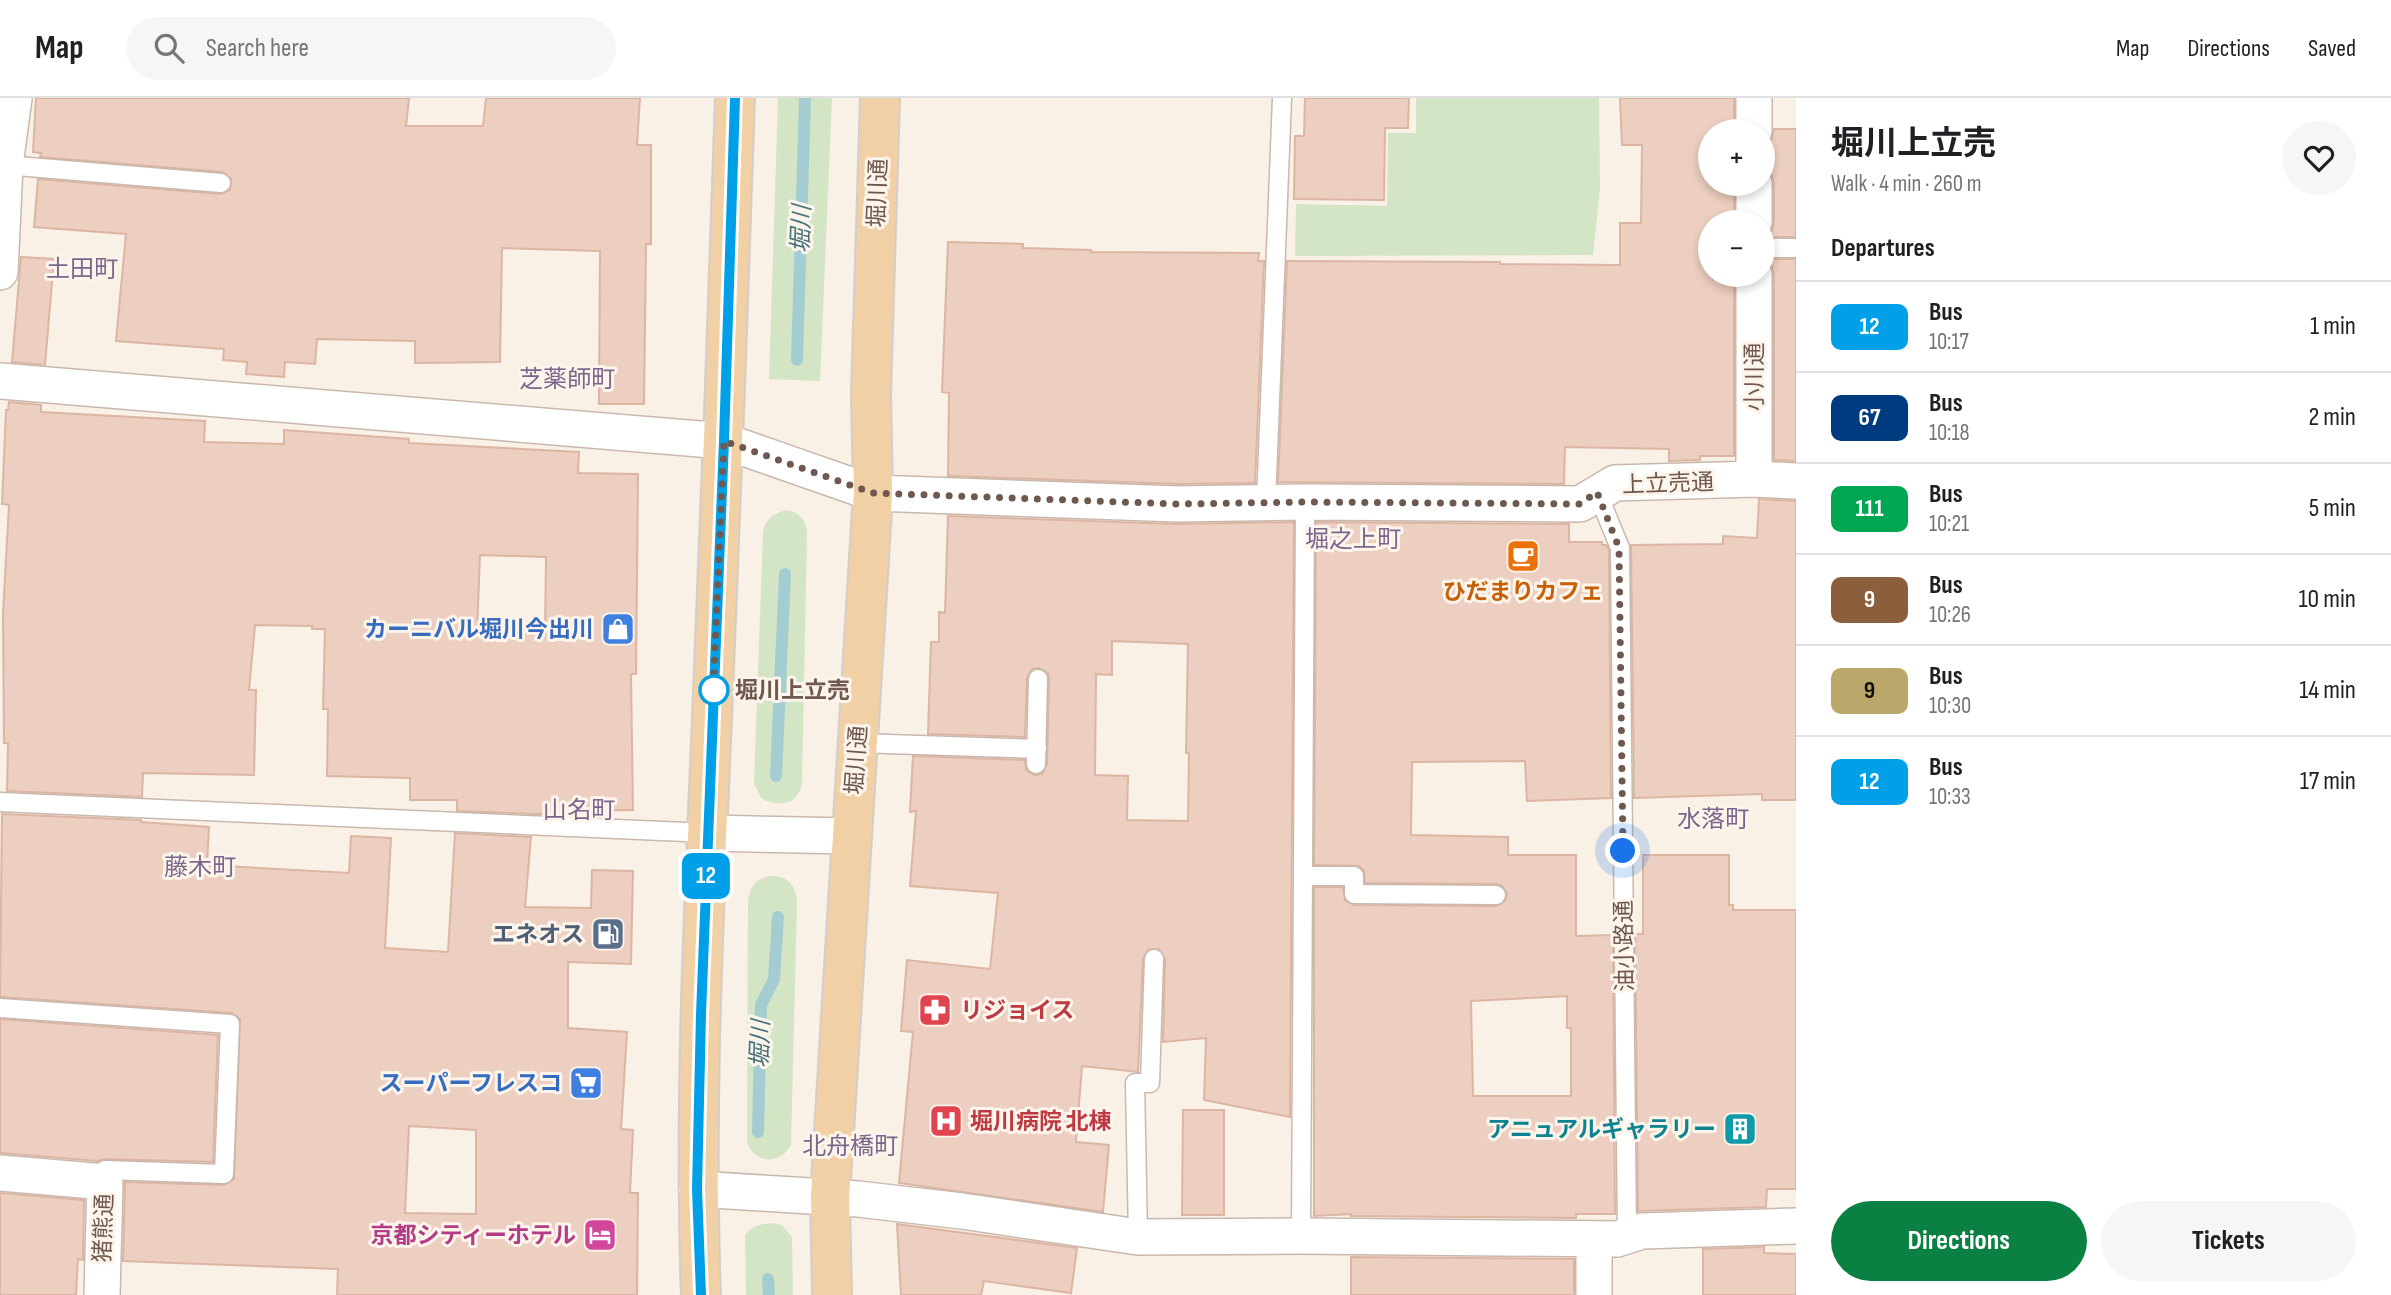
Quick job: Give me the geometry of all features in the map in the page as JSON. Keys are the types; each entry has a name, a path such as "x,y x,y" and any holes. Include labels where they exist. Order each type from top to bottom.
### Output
{"main road":[{"path":"701,1295 697,1189 701,1014 735,98"},
{"name":"堀川通","path":"832,1295 830,1197 873,493 871,393 880,98"}],"street":[{"path":"0,272 5,165 14,98"},
{"path":"1754,98 1754,119"},
{"name":"小川通","path":"1754,287 1754,480"},
{"name":"上立売通","path":"0,381 724,441 873,493 1177,504 1580,504 1615,483 1796,481"},
{"path":"708,833 851,836"},
{"name":"猪熊通","path":"0,1173 105,1182 102,1295"},
{"path":"697,1189 830,1197 962,1211 1139,1237 1610,1238 1642,1231 1796,1226"},
{"name":"油小路通","path":"1594,1295 1610,1238"}],"lane":[{"path":"1266,502 1282,98"},
{"path":"5,165 221,183"},
{"path":"1775,248 1796,248"},
{"name":"油小路通","path":"1597,492 1619,548 1610,1238"},
{"path":"1301,1236 1306,502"},
{"path":"857,743 1036,757 1038,679"},
{"path":"0,802 708,833"},
{"path":"1303,876 1354,876 1354,894 1496,895"},
{"path":"1139,1237 1135,1083 1150,1083 1154,959"},
{"path":"0,1008 230,1024 224,1174 105,1170 105,1182"}],"green space":[{"path":"778,98 832,98 820,381 769,379"},
{"path":"1416,98 1599,98 1600,189 1593,255 1295,256 1296,204 1387,206 1388,133 1416,133"},
{"path":"786,510 801,517 807,531 802,784 792,800 781,804 761,798 754,783 763,533 770,518"},
{"path":"769,876 781,877 789,882 797,901 791,1145 775,1159 756,1155 747,1143 748,901 754,884"},
{"path":"772,1223 782,1225 792,1237 793,1295 746,1295 745,1235 750,1229"}],"building":[{"path":"36,98 409,98 406,126 483,126 486,98 640,98 637,145 651,145 651,244 646,244 644,404 599,404 600,251 502,248 500,362 415,363 415,341 317,339 315,364 285,362 284,377 246,374 247,362 223,360 224,349 116,341 126,234 34,227 38,179 220,194 230,190 231,179 222,172 40,157 41,153 33,152"},
{"path":"1305,98 1409,98 1408,128 1385,128 1384,200 1294,199 1295,136 1304,136"},
{"path":"1620,98 1734,98 1734,119 1698,119 1698,196 1734,196 1734,210 1698,210 1698,287 1734,287 1734,456 1700,456 1700,460 1669,461 1669,449 1565,447 1564,484 1278,482 1287,261 1620,265 1620,223 1641,223 1642,145 1622,145"},
{"path":"1775,129 1796,129 1796,237 1775,237"},
{"path":"948,242 1023,244 1023,248 1091,252 1259,253 1258,261 1264,261 1255,483 1177,484 948,476 949,393 942,392"},
{"path":"21,257 54,259 45,365 12,362"},
{"path":"1775,259 1796,259 1796,461 1774,460"},
{"path":"9,402 41,405 41,412 205,421 204,442 284,444 284,430 409,439 409,443 579,452 578,473 638,474 636,674 631,674 633,810 564,811 564,815 457,811 457,800 410,800 410,778 327,776 328,709 323,709 325,629 312,629 312,626 255,625 249,690 256,690 254,775 143,773 142,797 7,791 3,614 9,505 2,504","holes":["480,555 546,557 545,635 477,632"]},
{"path":"1759,499 1796,501 1796,800 1762,800 1762,794 1634,798 1631,545 1723,544 1723,536 1757,538"},
{"path":"948,516 1176,524 1294,522 1290,1117 1204,1100 1206,1038 1163,1042 1165,959 1159,949 1149,949 1143,959 1138,1072 1082,1066 1076,1142 1109,1145 1103,1212 899,1183 913,1032 901,1031 907,960 990,969 998,893 910,886 916,811 910,812 913,756 1025,760 1026,770 1035,775 1042,774 1047,764 1049,679 1048,673 1039,668 1032,669 1027,678 1025,737 928,734 931,642 939,642 939,612 945,613","holes":["1112,641 1188,644 1188,821 1127,820 1128,776 1095,775 1096,674 1112,675"]},
{"path":"1316,522 1569,524 1569,542 1602,542 1602,545 1606,545 1609,550 1611,798 1527,801 1525,761 1412,762 1411,835 1508,837 1508,855 1576,855 1576,936 1613,935 1615,1214 1576,1214 1576,1218 1351,1214 1314,1216 1314,887 1343,887 1345,900 1354,905 1496,906 1505,901 1507,894 1502,886 1496,884 1365,883 1364,871 1359,866 1314,865","holes":["1567,996 1567,1028 1571,1028 1571,1096 1473,1096 1471,1001"]},
{"path":"2,814 141,820 209,827 207,865 349,873 351,836 391,838 385,948 448,952 455,833 531,837 525,907 591,908 592,870 633,871 631,964 568,962 568,1028 627,1032 621,1129 633,1130 630,1193 638,1193 637,1295 337,1295 338,1269 123,1261 125,1182 224,1185 234,1179 240,1019 231,1013 0,997","holes":["409,1126 476,1130 476,1214 405,1213"]},
{"path":"1643,855 1729,855 1729,905 1733,905 1733,910 1796,910 1796,1189 1767,1189 1766,1207 1638,1211 1635,934 1643,934"},
{"path":"0,1019 218,1035 213,1162 98,1161 0,1153"},
{"path":"1183,1110 1224,1110 1224,1215 1182,1215"},
{"path":"0,1193 84,1200 83,1260 78,1259 76,1295 0,1295"},
{"path":"897,1224 1077,1248 1071,1293 984,1281 981,1295 901,1295"},
{"path":"1764,1247 1764,1253 1796,1254 1796,1295 1703,1295 1703,1249"},
{"path":"1351,1257 1574,1259 1574,1295 1351,1295"}],"waterway":[{"name":"堀川","path":"797,360 805,98"},
{"name":"堀川","path":"776,776 785,574"},
{"name":"堀川","path":"758,1132 761,1005 774,979 778,917"},
{"name":"堀川","path":"768,1279 769,1295"}],"bus line":[{"name":"12","path":"701,1295 697,1189 701,1014 735,98"}],"place":[{"name":"ひだまりカフェ","path":"1523,556"},
{"name":"カーニバル堀川今出川","path":"618,629"},
{"name":"堀川上立売","path":"714,690"},
{"name":"エネオス","path":"608,934"},
{"name":"リジョイス","path":"935,1010"},
{"name":"スーパーフレスコ","path":"586,1083"},
{"name":"堀川病院 北棟","path":"946,1121"},
{"name":"アニュアルギャラリー","path":"1740,1129"},
{"name":"京都シティーホテル","path":"600,1235"}],"district":[{"name":"土田町","path":"82,269"},
{"name":"芝薬師町","path":"567,379"},
{"name":"堀之上町","path":"1353,539"},
{"name":"山名町","path":"579,810"},
{"name":"水落町","path":"1713,819"},
{"name":"藤木町","path":"200,867"},
{"name":"北舟橋町","path":"850,1146"}],"route":[{"path":"714,690 713,694 724,441 873,493 1177,504 1580,504 1597,492 1619,548 1623,851"}]}
